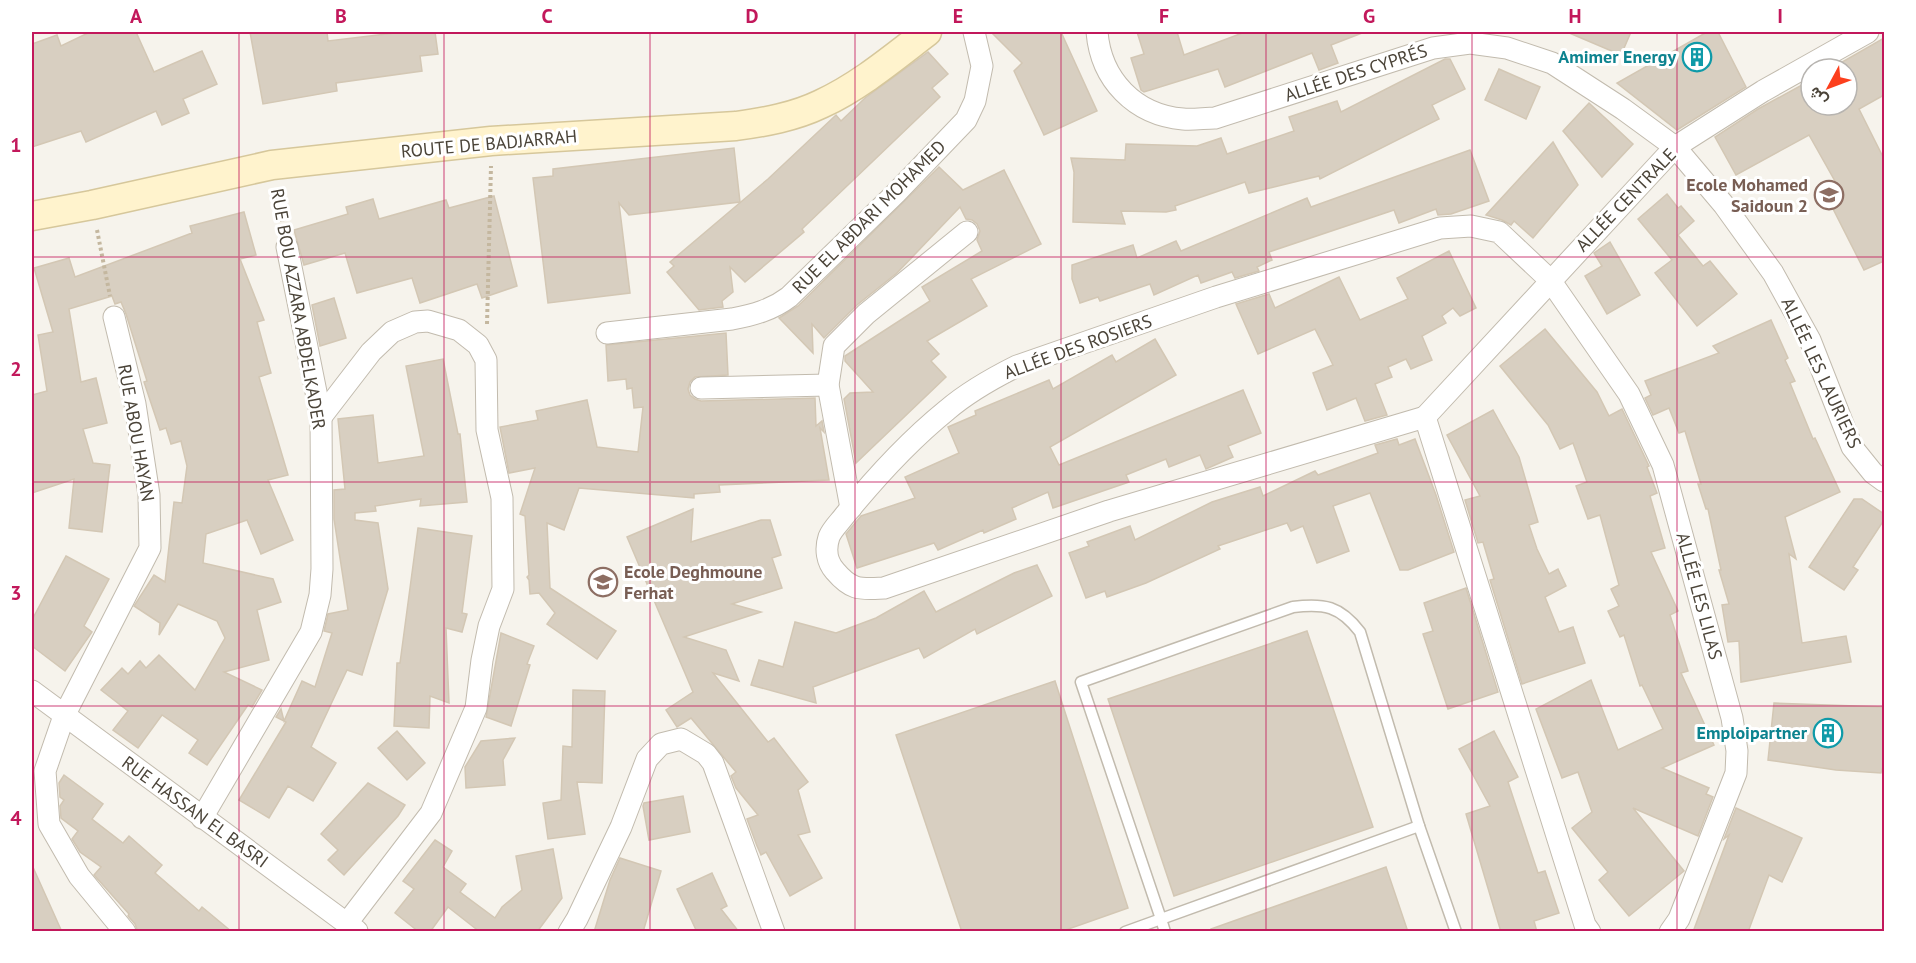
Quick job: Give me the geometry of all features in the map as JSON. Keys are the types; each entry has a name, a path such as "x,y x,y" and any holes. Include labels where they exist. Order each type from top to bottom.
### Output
{"main road":[{"name":"ROUTE DE BADJARRAH","path":"32,216 272,165 491,141 736,126 769,121 820,105 885,65 927,32"}],"street":[{"name":"RUE EL ABDARI MOHAMED","path":"607,333 732,320 771,308 789,297 896,194 966,120 975,101 982,66 974,32"},
{"name":"ALLÉE DES CYPRÉS","path":"1097,32 1102,57 1112,79 1136,105 1158,114 1183,119 1215,118 1433,48 1470,43 1507,48 1552,63 1623,109 1675,147"},
{"name":"ALLÉE CENTRALE","path":"1425,417 1675,147 1763,91 1868,32"},
{"name":"ALLÉE LES LAURIERS","path":"1675,147 1724,205 1773,273 1810,340 1852,447 1873,473 1884,481"},
{"name":"ALLÉE DES ROSIERS","path":"1425,417 1109,511 884,588 857,589 842,579 830,566 826,549 830,535 851,508 903,452 947,409 992,379 1017,366 1216,297 1440,228 1471,226 1499,232 1550,280"},
{"path":"851,508 828,385 834,346 881,301 967,232"},
{"name":"RUE BOU AZZARA ABDELKADER","path":"202,818 311,632 320,595 322,569 321,417 287,247"},
{"name":"ALLÉE LES LILAS","path":"1550,280 1629,394 1663,465 1732,718 1737,751 1736,773 1679,919 1670,932"},
{"name":"RUE ABOU HAYAN","path":"114,317 135,404 149,495 150,548 64,716 45,771 49,824 79,876 125,932"},
{"path":"321,417 382,341 393,332 415,322 428,321 459,330 478,345 486,360 487,430 502,498 503,589 489,626 484,648 476,708 431,813 352,927"},
{"path":"701,388 828,385"},
{"path":"1425,417 1585,925 1590,932"},
{"name":"RUE HASSAN EL BASRI","path":"32,691 352,927"},
{"path":"569,932 621,827 647,759 661,744 681,739 706,754 713,763 774,932"}],"lane":[{"path":"1165,932 1082,682 1293,607 1315,604 1334,608 1351,621 1360,632 1419,826 1456,932"},
{"path":"1125,932 1419,826"}],"path":[{"path":"486,360 491,141"},
{"name":"RUE BOU AZZARA ABDELKADER","path":"272,165 287,247"},
{"path":"92,205 114,317"}],"building":[{"path":"90,32 136,32 154,72 202,51 217,84 183,99 189,113 162,125 156,111 86,142 81,131 32,147 32,44 57,35 61,46"},
{"path":"250,32 327,32 328,41 403,32 435,32 438,54 420,56 422,71 336,83 337,91 263,104"},
{"path":"991,32 1061,32 1097,111 1044,135 1014,71 1022,63"},
{"path":"1137,32 1177,32 1184,55 1245,32 1362,33 1331,45 1338,63 1319,70 1312,53 1225,87 1218,69 1144,92 1141,90 1131,58 1144,54"},
{"path":"1567,32 1631,32 1621,55"},
{"name":"Amimer Energy","path":"1707,32 1718,32 1746,87 1677,130 1617,83"},
{"path":"1884,38 1884,95 1859,109 1859,57 1851,57"},
{"path":"928,52 948,74 932,88 940,97 802,229 804,232 745,282 730,267 733,292 722,301 723,307 699,310 667,272 674,266 670,262 768,179 836,115 841,121 865,98"},
{"path":"1445,59 1450,59 1465,89 1432,105 1439,119 1320,179 1319,176 1249,193 1245,182 1175,206 1176,210 1166,212 1121,211 1125,224 1073,222 1074,172 1071,158 1125,160 1126,144 1197,146 1221,138 1227,154 1294,131 1289,117 1337,101 1341,112"},
{"path":"1499,69 1540,87 1526,119 1485,100"},
{"path":"1799,87 1799,117 1859,117 1859,109 1884,159 1884,261 1864,270 1823,189 1836,183 1809,135 1736,175 1715,137 1758,109"},
{"path":"1589,103 1633,144 1602,177 1563,131"},
{"path":"1553,142 1578,185 1533,238 1514,221 1511,225 1486,215"},
{"path":"734,148 740,202 629,215 619,203 630,293 548,303 533,178 553,176 553,169"},
{"path":"1470,150 1489,201 1451,214 1438,215 1436,209 1399,223 1394,210 1269,252 1272,260 1257,267 1259,271 1235,278 1232,272 1201,283 1198,275 1154,295 1150,284 1100,301 1098,297 1080,303 1072,279 1072,265 1133,245 1137,258 1176,241 1181,251 1307,198 1311,207"},
{"path":"939,167 963,190 1004,170 1041,244 971,279 987,306 927,341 939,354 931,361 946,377 856,463 844,399 850,393 873,392 845,361 845,356 930,301 922,287 982,251 977,240 980,231 977,224 966,219 960,207 897,273 857,305 824,338 812,324 813,353 779,318 798,306"},
{"path":"1667,194 1678,208 1681,206 1694,221 1678,235 1703,266 1710,261 1737,294 1697,326 1655,273 1672,260 1638,219"},
{"path":"494,196 517,286 482,298 477,284 420,303 412,278 357,293 345,253 304,265 294,230 348,214 346,207 373,199 379,219 446,200 449,208"},
{"path":"244,212 256,255 240,259 264,320 257,322 271,373 259,377 288,475 268,480 293,540 261,554 247,520 206,534 203,563 273,579 281,602 257,610 269,660 224,672 262,690 252,707 248,705 207,765 189,753 198,740 162,715 138,748 113,730 128,711 101,690 122,668 128,674 140,661 146,668 159,655 195,690 225,638 217,621 178,604 159,635 160,623 134,606 154,575 165,582 174,502 182,503 187,466 181,441 171,444 166,428 160,430 144,382 147,381 121,302 115,304 112,296 69,309 81,382 96,378 107,423 83,429 93,463 110,465 102,532 69,528 74,479 32,493 32,395 47,391 38,335 53,332 34,268 69,258 75,277 192,233 190,226"},
{"path":"1610,242 1640,295 1607,314 1585,276 1602,266 1594,253"},
{"path":"1449,251 1476,308 1460,316 1453,308 1442,316 1446,323 1422,336 1432,360 1411,369 1406,359 1388,367 1392,377 1375,384 1387,415 1365,421 1356,398 1327,410 1313,373 1333,365 1315,329 1258,354 1236,304 1269,294 1275,308 1339,277 1360,320 1408,299 1397,278"},
{"path":"334,298 346,338 320,346 312,305"},
{"path":"1771,320 1788,358 1785,360 1795,381 1790,383 1813,439 1815,438 1840,492 1785,517 1796,559 1789,554 1802,643 1846,636 1851,662 1741,682 1739,641 1728,642 1722,605 1729,604 1719,570 1721,570 1708,509 1706,509 1698,484 1701,484 1685,431 1679,433 1669,408 1653,415 1645,398 1651,395 1645,381 1719,353 1713,346"},
{"path":"1545,329 1597,392 1609,416 1622,409 1649,466 1647,467 1657,493 1650,496 1665,548 1651,552 1678,611 1670,615 1688,671 1681,673 1714,745 1662,768 1709,788 1706,794 1713,797 1698,836 1633,808 1684,871 1629,916 1599,880 1608,872 1572,828 1592,812 1578,772 1562,778 1536,709 1591,680 1618,750 1663,729 1642,685 1640,686 1624,635 1620,637 1608,611 1619,606 1611,589 1619,585 1600,515 1588,519 1576,486 1587,482 1573,443 1560,449 1548,425 1500,366"},
{"path":"726,333 728,375 695,377 688,389 690,395 701,401 815,398 816,426 822,421 824,432 820,428 829,480 719,485 720,492 694,494 694,498 579,488 564,530 547,523 550,588 616,631 597,659 547,624 555,613 539,593 530,594 527,577 529,575 525,516 520,514 535,468 509,473 500,427 538,420 536,411 587,400 597,447 638,452 643,407 634,408 632,388 627,389 626,379 608,381 606,345"},
{"path":"1155,339 1176,375 1050,447 1059,465 1243,390 1261,433 1228,446 1233,457 1206,469 1200,455 1169,467 1166,459 1126,475 1129,482 1053,508 1048,492 1012,508 1016,519 984,533 983,530 938,550 934,543 857,568 846,534 861,516 915,498 905,477 959,453 948,427 976,415 975,411 1049,380 1053,389 1112,355 1116,362"},
{"path":"443,359 458,434 460,434 467,502 420,506 421,499 375,506 376,511 355,513 355,520 378,523 388,589 362,675 347,670 311,747 336,763 313,801 288,786 269,818 239,800 286,722 284,721 302,681 315,687 332,633 324,631 328,614 348,610 334,519 334,490 345,489 338,419 373,415 378,463 424,456 406,366"},
{"path":"1493,410 1519,457 1538,522 1529,525 1537,549 1549,574 1558,569 1566,586 1545,597 1559,632 1573,627 1585,663 1522,684 1490,580 1494,579 1483,542 1478,543 1465,500 1480,496 1447,435"},
{"path":"1397,439 1399,445 1415,439 1454,552 1408,570 1400,570 1370,493 1333,506 1349,551 1317,563 1303,526 1291,531 1287,523 1218,546 1220,549 1146,583 1107,597 1105,591 1086,598 1069,553 1089,546 1087,542 1130,526 1135,540 1212,502 1260,487 1263,496 1315,471 1318,475 1378,453 1375,445"},
{"path":"1854,499 1862,499 1884,514 1884,520 1853,567 1858,570 1844,590 1809,567"},
{"path":"693,509 691,542 761,520 770,520 781,555 772,558 782,588 732,604 761,612 684,637 726,650 739,681 713,673 768,742 774,738 808,782 798,790 810,832 798,835 822,878 790,896 766,852 761,855 757,846 747,819 758,815 736,788 731,776 736,772 691,718 677,727 666,710 693,692 627,537"},
{"path":"418,528 472,536 462,613 467,614 462,632 446,628 449,703 430,696 429,728 394,726 397,663 400,663"},
{"path":"66,556 109,579 84,626 92,632 65,671 32,646 32,620"},
{"path":"1037,565 1052,596 977,634 975,629 924,658 919,648 813,687 816,703 751,685 759,660 783,667 795,622 836,633 876,618 924,591 936,612 1014,573"},
{"path":"1466,588 1498,692 1448,709 1423,634 1433,631 1424,603"},
{"path":"1307,631 1373,827 1174,896 1108,699"},
{"path":"501,633 534,646 511,726 486,717"},
{"path":"1055,681 1128,908 1060,932 962,932 896,735"},
{"path":"573,690 605,691 602,783 577,782 585,834 548,839 543,803 561,800 563,746 572,747"},
{"name":"Emploipartner","path":"1774,703 1884,707 1884,763 1881,773 1836,770 1768,760"},
{"path":"281,709 284,721 276,717"},
{"path":"397,731 425,763 407,780 378,748"},
{"path":"1494,731 1518,777 1508,782 1538,873 1545,871 1559,913 1534,921 1537,932 1501,932 1466,814 1490,806 1459,749"},
{"path":"515,738 503,760 505,785 466,788 465,767 481,741"},
{"path":"64,775 103,804 92,819 123,843 129,836 162,865 155,873 199,911 202,907 232,932 138,932 129,914 94,875 101,867 80,852 72,839 78,831 61,818 60,806 64,800 60,797 59,783"},
{"path":"368,783 405,805 398,816 344,875 328,860 338,850 321,834"},
{"path":"683,796 690,832 649,840 644,803"},
{"path":"1736,808 1802,838 1782,882 1769,875 1748,932 1693,932 1729,835 1724,839"},
{"path":"435,840 452,851 443,867 466,884 460,892 495,918 502,907 522,890 516,856 553,849 562,898 537,932 480,932 448,907 430,932 419,932 395,913 414,889 403,881"},
{"path":"620,858 661,871 643,932 594,932 610,880"},
{"path":"32,865 62,932 32,932"},
{"path":"1386,867 1408,932 1212,932 1211,929"},
{"path":"712,873 727,906 721,909 739,932 697,932 677,889"}],"place":[{"name":"Amimer Energy","path":"1697,57"},
{"name":"Ecole Mohamed Saidoun 2","path":"1829,195"},
{"name":"Ecole Deghmoune Ferhat","path":"603,582"},
{"name":"Emploipartner","path":"1828,733"}]}
